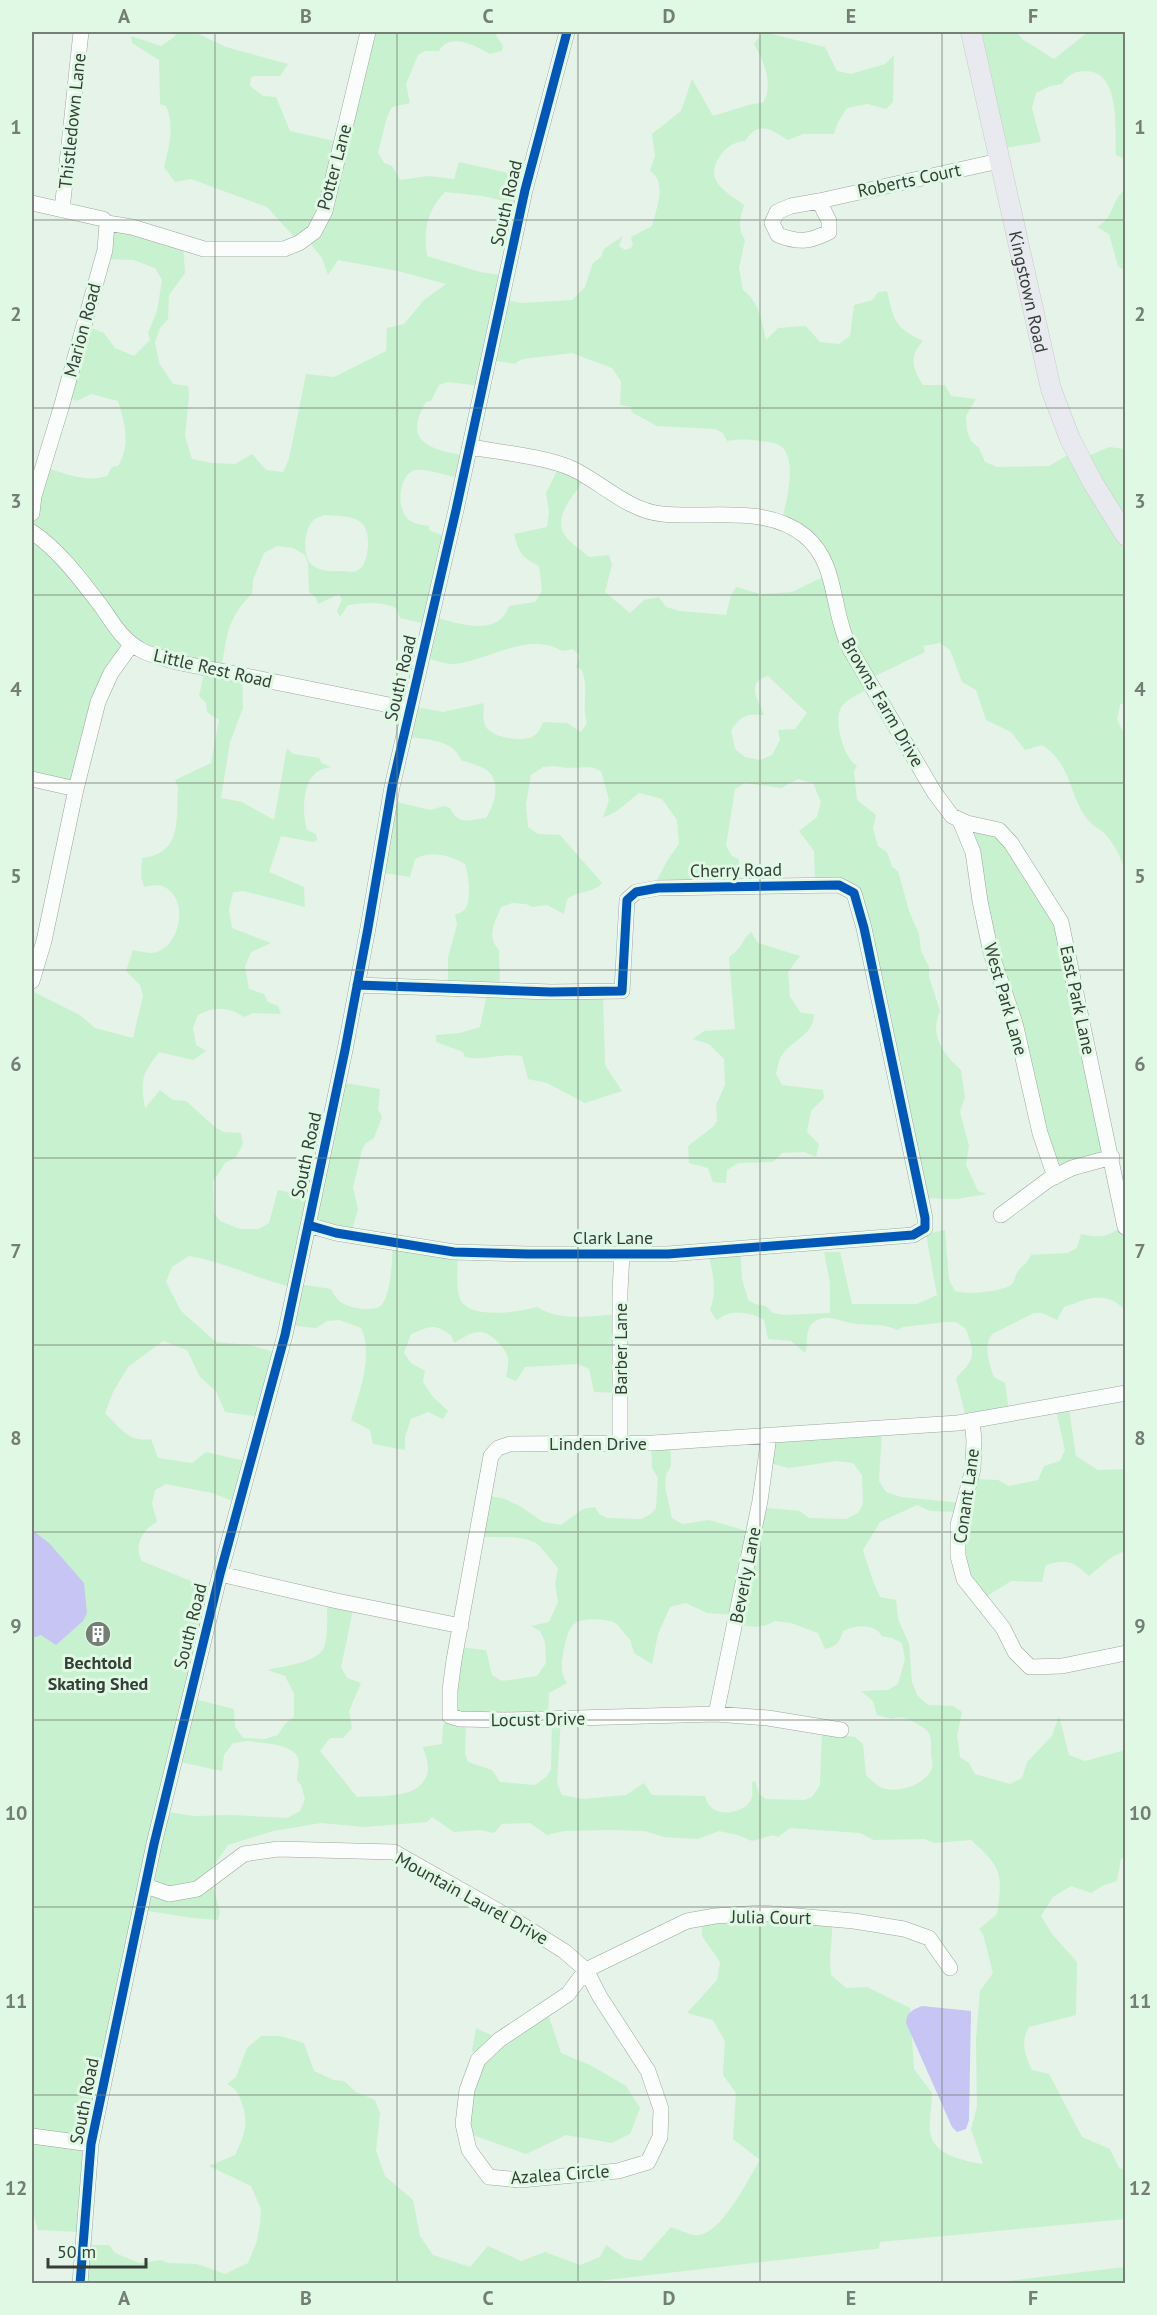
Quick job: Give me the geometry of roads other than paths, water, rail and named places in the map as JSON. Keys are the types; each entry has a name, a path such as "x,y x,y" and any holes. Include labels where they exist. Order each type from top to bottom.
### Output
{"main road":[{"name":"Kingstown Road","path":"971,32 1051,389 1070,439 1125,536"}],"street":[{"name":"Thistledown Lane","path":"62,210 81,32"},
{"name":"Potter Lane","path":"107,223 132,227 204,249 242,251 284,249 299,243 314,232 325,211 368,32"},
{"name":"South Road","path":"80,2283 91,2144 146,1886 220,1574 285,1335 357,985 392,787 470,447 525,190 567,32"},
{"name":"Roberts Court","path":"819,201 999,161"},
{"path":"32,203 103,219 107,223"},
{"name":"Marion Road","path":"32,513 34,496 105,250 107,223"},
{"name":"Browns Farm Drive","path":"470,447 570,468 635,507 661,514 738,515 762,518 785,524 804,536 819,551 829,571 842,627 850,649 934,792 952,816 960,821"},
{"name":"Little Rest Road","path":"32,532 45,541 101,606 123,638 142,651 176,662 409,710"},
{"path":"32,981 44,941 76,789 98,702 111,673 132,644"},
{"path":"32,779 76,789"},
{"name":"East Park Lane","path":"960,821 999,830 1011,843 1061,922 1125,1227"},
{"name":"West Park Lane","path":"960,821 973,852 980,901 992,952 1015,1023 1040,1133 1055,1177"},
{"name":"Cherry Road","path":"357,985 550,992 622,991 627,900 636,892 658,888 839,885 854,893 864,928 925,1218 925,1228 920,1231"},
{"path":"1001,1215 1055,1177 1072,1168 1112,1157"},
{"name":"Clark Lane","path":"308,1225 336,1233 454,1252 622,1254 668,1254 798,1244 913,1235 920,1231"},
{"name":"Barber Lane","path":"620,1443 622,1254"},
{"name":"Linden Drive","path":"461,1626 491,1456 498,1448 510,1444 620,1443 935,1425 1125,1394"},
{"name":"Conant Lane","path":"972,1420 973,1469 958,1525 958,1556 964,1579 1003,1628 1015,1652 1030,1667 1062,1666 1125,1653"},
{"name":"Beverly Lane","path":"716,1714 760,1501 769,1436"},
{"path":"220,1574 461,1626"},
{"name":"Locust Drive","path":"461,1626 450,1690 450,1716 505,1720 716,1714"},
{"path":"716,1714 768,1718 841,1730"},
{"name":"Mountain Laurel Drive","path":"146,1886 169,1894 197,1888 244,1854 278,1850 394,1852 516,1921 564,1951 586,1970"},
{"name":"Julia Court","path":"586,1970 687,1921 715,1916 762,1913 854,1921 904,1929 929,1938 950,1968"},
{"name":"Azalea Circle","path":"586,1970 600,1997 648,2071 661,2109 660,2138 648,2162 618,2170 520,2180 489,2176 469,2150 463,2124 467,2090 478,2060 499,2040 568,1994 586,1970"},
{"path":"32,2136 91,2144"}],"water":[{"path":"32,1530 49,1543 84,1583 87,1613 83,1621 56,1645 41,1635 32,1638"},
{"path":"922,2006 971,2011 969,2120 966,2129 957,2132 952,2127 906,2023 911,2012"}],"place":[{"name":"Bechtold Skating Shed","path":"98,1634"}]}
